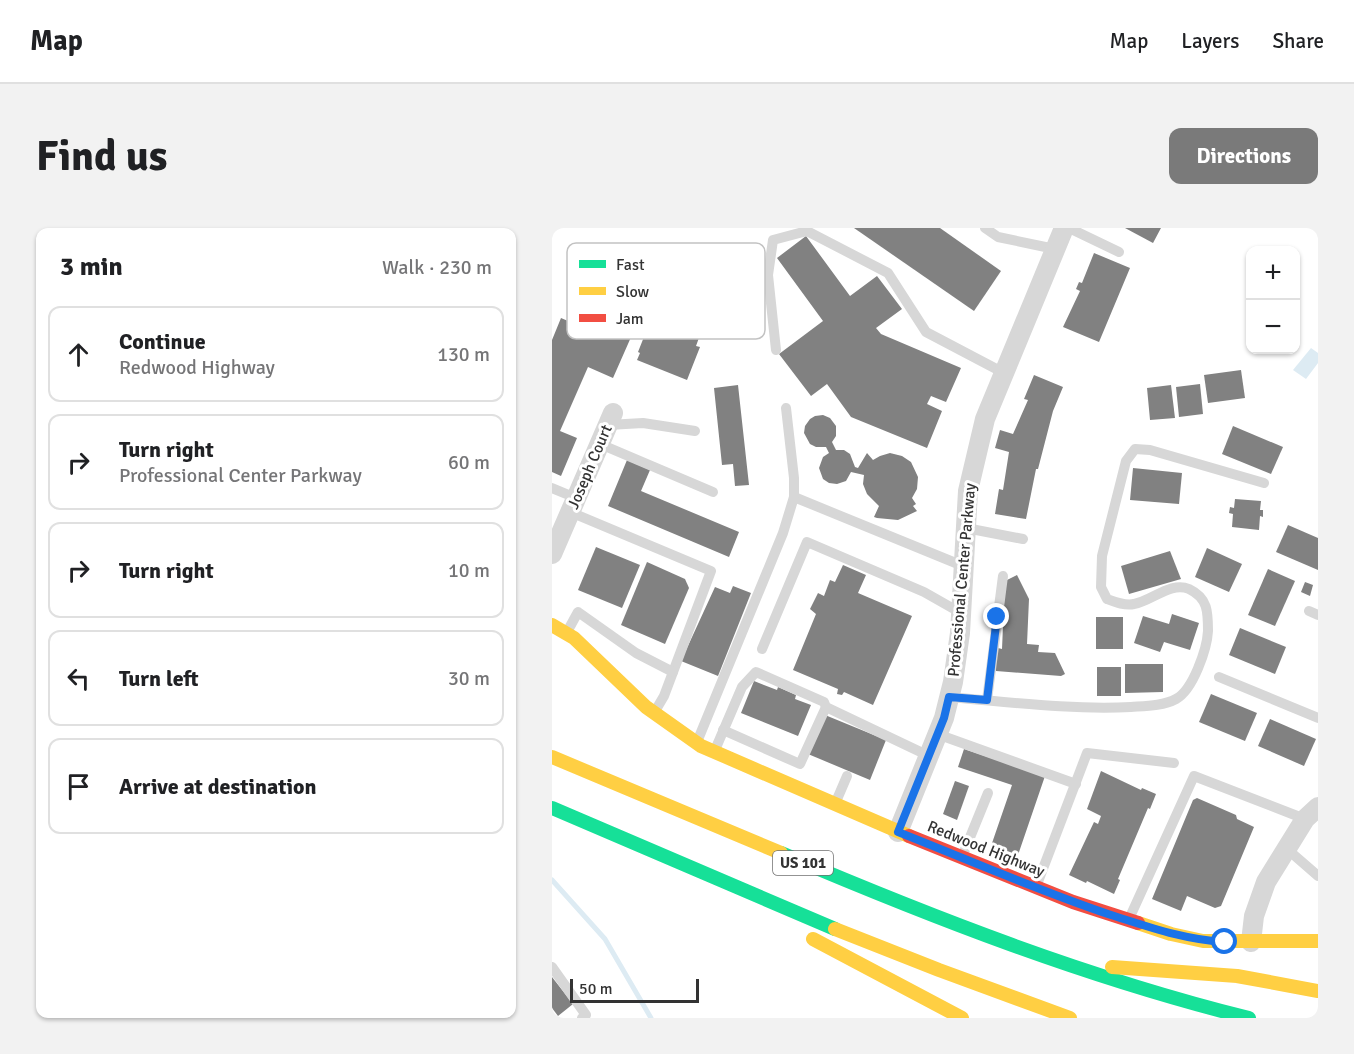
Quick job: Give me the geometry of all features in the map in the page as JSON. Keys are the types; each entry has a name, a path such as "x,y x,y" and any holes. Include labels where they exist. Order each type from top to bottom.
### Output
{"main road":[{"name":"Redwood Highway","path":"552,625 574,638 654,713 696,743 898,832 1073,902 1171,934 1203,941 1318,941"},
{"name":"US 101","path":"552,757 957,927 1057,963 1158,995 1249,1018"},
{"path":"552,808 927,966 1070,1018"},
{"path":"629,841 772,918"},
{"path":"803,934 962,1018"},
{"path":"1057,963 1237,976 1318,991"}],"street":[{"name":"Professional Center Parkway","path":"898,832 929,756 953,682 961,613 968,491 985,419 1064,228"},
{"name":"Joseph Court","path":"552,554 610,419"},
{"path":"1251,942 1254,916 1266,882 1311,813"}],"lane":[{"path":"985,228 998,237 1055,249"},
{"path":"1069,228 1119,252"},
{"path":"776,350 768,275 773,240 807,231 888,273 926,332 1004,373"},
{"path":"696,743 783,533 794,497 786,408"},
{"path":"610,419 695,430"},
{"path":"600,444 713,492"},
{"path":"949,697 1092,709 1155,705 1177,699 1196,677 1208,635 1208,610 1203,598 1188,588 1177,587 1133,604 1120,603 1107,599 1101,587 1102,556 1126,461 1135,449 1150,450 1264,483"},
{"path":"552,488 573,505 711,571 664,696 654,713"},
{"path":"794,497 963,566"},
{"path":"966,528 1023,538"},
{"path":"762,649 807,542 924,592 961,613"},
{"path":"987,700 1003,576"},
{"path":"566,634 578,612 636,653 673,672"},
{"path":"714,752 741,687 756,672 824,702 826,707 929,756"},
{"path":"1219,677 1318,718"},
{"path":"723,730 800,764 826,707"},
{"path":"937,734 1076,783"},
{"path":"1036,887 1088,753 1174,764"},
{"path":"1128,920 1194,776 1311,813"},
{"path":"835,805 847,777"},
{"path":"962,857 988,793"},
{"path":"1287,849 1318,876"},
{"path":"552,967 586,1016 582,1018"}],"shaded area":[{"path":"1311,348 1318,353 1318,363 1306,379 1293,370"}],"building":[{"path":"854,228 940,228 1001,271 974,311"},
{"path":"1125,228 1161,228 1153,243"},
{"path":"806,236 850,296 877,276 902,309 876,328 881,334 961,368 946,402 931,396 927,404 942,411 927,448 851,417 827,384 811,396 779,354 823,321 777,258"},
{"path":"1094,253 1130,268 1099,342 1063,327 1080,291 1076,289 1079,282 1082,283"},
{"path":"561,318 567,321 567,339 630,339 613,378 588,367 560,431 577,438 561,476 552,472 552,340"},
{"path":"643,339 699,339 696,346 700,347 687,380 637,360 640,353 638,352"},
{"path":"1241,370 1245,398 1208,403 1204,375"},
{"path":"1034,375 1063,387 1053,411 1038,469 1036,469 1026,519 995,514 999,489 1003,490 1009,452 995,448 1000,430 1013,434 1028,400 1024,399"},
{"path":"1200,384 1203,414 1179,417 1176,387"},
{"path":"738,385 749,485 735,486 733,464 722,465 714,388"},
{"path":"1171,385 1175,418 1150,420 1147,388"},
{"path":"823,415 830,418 836,426 836,436 832,442 836,450 844,450 850,454 855,467 858,468 867,453 873,460 890,453 902,456 911,462 918,477 917,489 912,498 916,504 913,506 917,511 898,520 874,517 879,506 867,494 863,484 864,475 851,472 846,481 837,484 823,479 819,468 823,457 829,453 826,447 816,447 810,444 804,433 805,426 810,419"},
{"path":"1233,426 1283,447 1271,474 1222,454"},
{"path":"627,460 650,470 641,491 739,532 729,557 608,506"},
{"path":"1133,468 1182,473 1179,504 1130,500"},
{"path":"1235,499 1261,501 1260,510 1263,510 1263,517 1260,516 1259,530 1232,527 1233,514 1229,513 1230,507 1234,508"},
{"path":"1288,525 1318,538 1318,570 1276,552"},
{"path":"596,547 640,565 622,608 578,590"},
{"path":"1207,548 1242,564 1229,592 1195,577"},
{"path":"1170,551 1181,579 1129,594 1121,566"},
{"path":"647,562 685,579 689,588 665,644 621,625"},
{"path":"843,565 866,575 858,593 912,616 873,705 844,692 842,695 837,694 838,689 793,670 816,614 810,609 818,593 824,596 830,580 835,582"},
{"path":"1268,569 1295,581 1275,626 1248,615"},
{"path":"1017,575 1029,599 1027,644 1039,645 1038,652 1055,653 1065,674 1061,676 996,671 995,659 998,648 1002,649 1005,581"},
{"path":"1305,582 1313,585 1310,596 1301,592"},
{"path":"733,586 751,593 718,676 681,661 715,587 730,593"},
{"path":"1172,614 1199,623 1190,650 1164,642 1160,652 1134,643 1143,616 1169,624"},
{"path":"1096,617 1123,617 1123,649 1096,649"},
{"path":"1240,628 1286,647 1275,674 1229,655"},
{"path":"1125,664 1163,664 1163,692 1125,693"},
{"path":"1097,667 1121,667 1121,696 1097,696"},
{"path":"754,681 777,690 778,687 796,695 795,699 811,705 798,736 741,713"},
{"path":"1211,694 1257,713 1245,741 1199,722"},
{"path":"825,715 886,740 870,780 808,754"},
{"path":"1270,719 1316,739 1304,766 1258,746"},
{"path":"964,749 1045,776 1018,855 991,846 1012,785 958,767"},
{"path":"1101,771 1141,790 1142,788 1156,794 1118,879 1120,880 1114,894 1069,875 1094,822 1098,824 1101,816 1087,809"},
{"path":"955,781 969,786 957,820 943,814"},
{"path":"1197,798 1236,815 1237,819 1254,827 1221,906 1215,908 1187,896 1181,911 1152,899 1193,800"},
{"path":"552,977 573,1004 558,1016 552,1008"}],"waterway":[{"path":"552,880 605,939 651,1018"}],"traffic: fast":[{"path":"552,808 835,929"},
{"path":"781,853 896,901 1012,945 1129,984 1249,1018"}],"traffic: slow":[{"path":"552,625 574,638 646,707 701,746 909,836"},
{"path":"552,757 781,853"},
{"path":"1138,923 1203,941 1318,941"},
{"path":"835,929 1070,1018"},
{"path":"813,939 962,1018"},
{"path":"1112,967 1237,976 1318,991"}],"traffic: jam":[{"path":"909,836 1073,902 1138,923"}],"route":[{"path":"997,617 987,700 949,697 944,718 898,832 1073,902 1171,934 1203,941 1225,942"}]}
